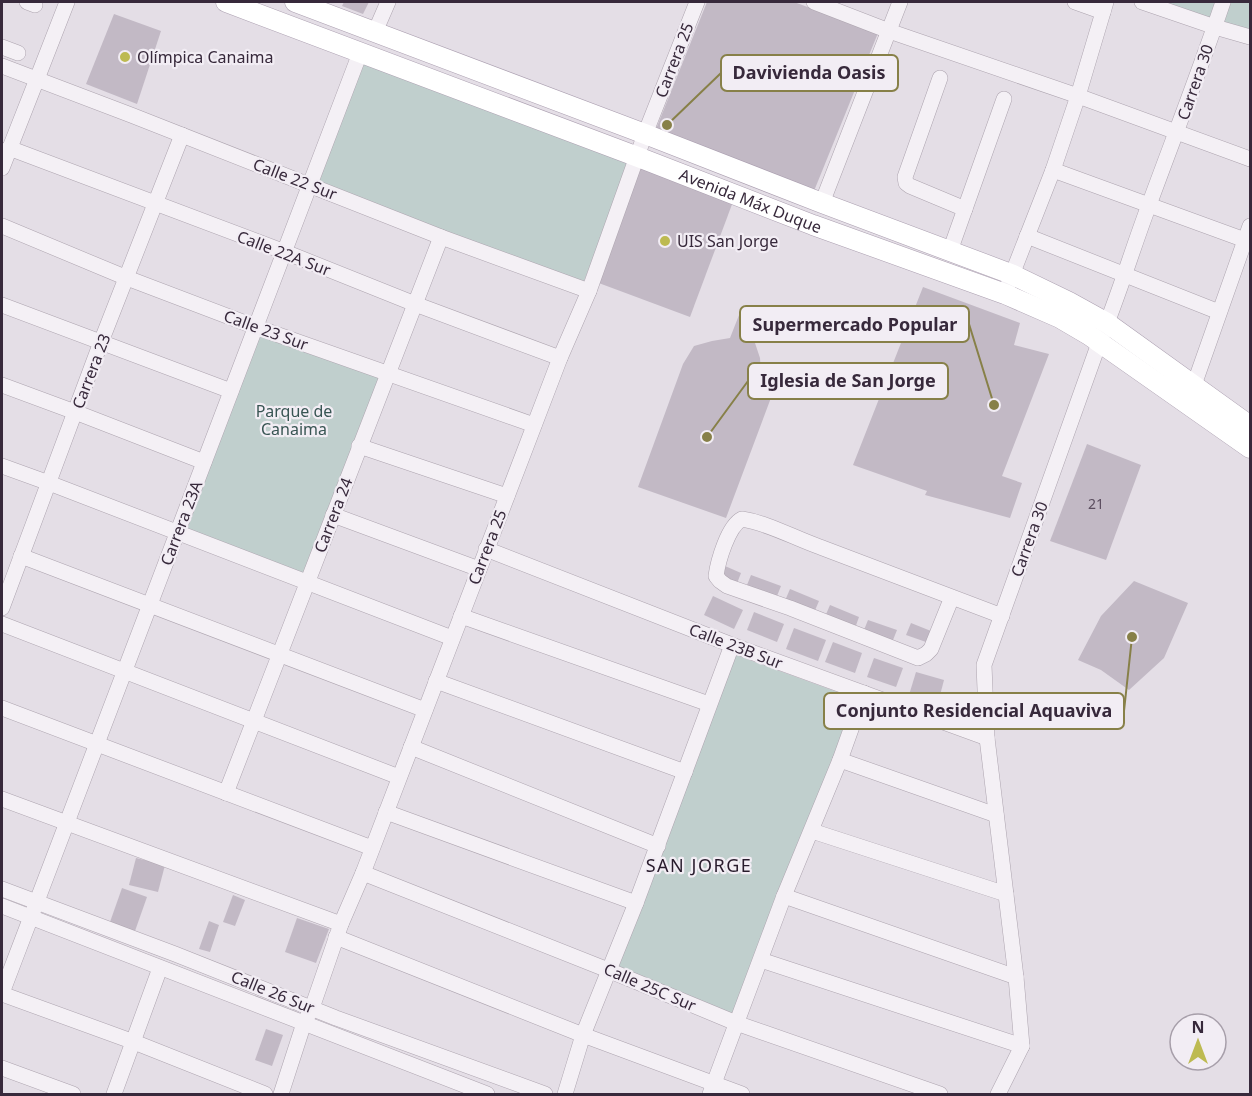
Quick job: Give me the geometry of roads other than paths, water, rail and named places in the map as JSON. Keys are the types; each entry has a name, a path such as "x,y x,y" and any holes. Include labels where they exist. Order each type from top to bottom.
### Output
{"main road":[{"name":"Avenida Máx Duque","path":"226,2 813,225 1005,294 1060,318 1089,335 1251,448"},
{"name":"Avenida Máx Duque","path":"295,2 1011,274 1070,302 1107,323 1251,426"}],"street":[{"path":"2,168 67,2"},
{"path":"375,32 388,2"},
{"name":"Carrera 25","path":"280,1095 339,931 560,358 589,291 645,134 697,2"},
{"path":"814,2 889,31 1251,159"},
{"path":"822,204 900,2"},
{"path":"1005,294 1053,170 1104,7 1075,2"},
{"path":"1142,2 1251,37"},
{"name":"Carrera 30","path":"1022,1046 1016,977 987,738 984,664 1223,2"},
{"path":"2,46 18,53"},
{"name":"Carrera 23A","path":"2,993 6,968 37,902 360,53"},
{"name":"Calle 22 Sur","path":"2,66 310,184 441,237 589,291"},
{"path":"940,78 905,177 906,183 965,209"},
{"path":"950,251 1004,99"},
{"name":"Carrera 23","path":"2,608 101,342 182,135"},
{"name":"Calle 22A Sur","path":"9,148 560,358"},
{"path":"1053,170 1149,204 1248,233 1194,385"},
{"name":"Calle 23 Sur","path":"2,226 127,278 256,327 534,425"},
{"path":"1027,236 1219,312"},
{"name":"Carrera 24","path":"226,793 441,237"},
{"path":"2,305 231,391"},
{"path":"2,385 204,462"},
{"path":"359,446 507,496"},
{"path":"2,466 452,638"},
{"path":"333,515 479,568"},
{"path":"952,597 931,649 918,658 727,586 716,576 731,529 736,522 742,519 763,524 1002,616"},
{"name":"Calle 23B Sur","path":"486,549 732,645 987,738"},
{"path":"21,556 425,710"},
{"path":"461,616 710,704"},
{"path":"2,624 399,777"},
{"path":"566,1095 583,1035 658,846 732,645"},
{"path":"436,681 685,772"},
{"path":"712,1089 784,896 840,760 864,693"},
{"path":"2,708 372,848"},
{"path":"411,747 658,846"},
{"path":"840,760 996,815"},
{"path":"2,799 339,931 712,1089 742,1095"},
{"path":"386,812 636,903"},
{"path":"812,831 1006,894"},
{"name":"Calle 25C Sur","path":"363,873 736,1023 940,1095"},
{"name":"Calle 26 Sur","path":"2,889 336,1018 545,1095"},
{"path":"784,896 1016,977"},
{"name":"Calle 26 Sur","path":"2,906 486,1095"},
{"path":"761,960 1022,1046 998,1095"},
{"path":"114,1095 160,968"},
{"path":"2,993 134,1042 265,1095"},
{"path":"2,1068 73,1095"}],"place":[{"name":"Olímpica Canaima","path":"125,57"},
{"name":"Davivienda Oasis","path":"667,125"},
{"name":"UIS San Jorge","path":"665,241"},
{"name":"Supermercado Popular","path":"994,405"},
{"name":"Iglesia de San Jorge","path":"707,437"},
{"name":"Conjunto Residencial Aquaviva","path":"1132,637"}],"district":[{"name":"SAN JORGE","path":"699,865"}],"park label":[{"name":"Parque de Canaima","path":"294,420"}]}
